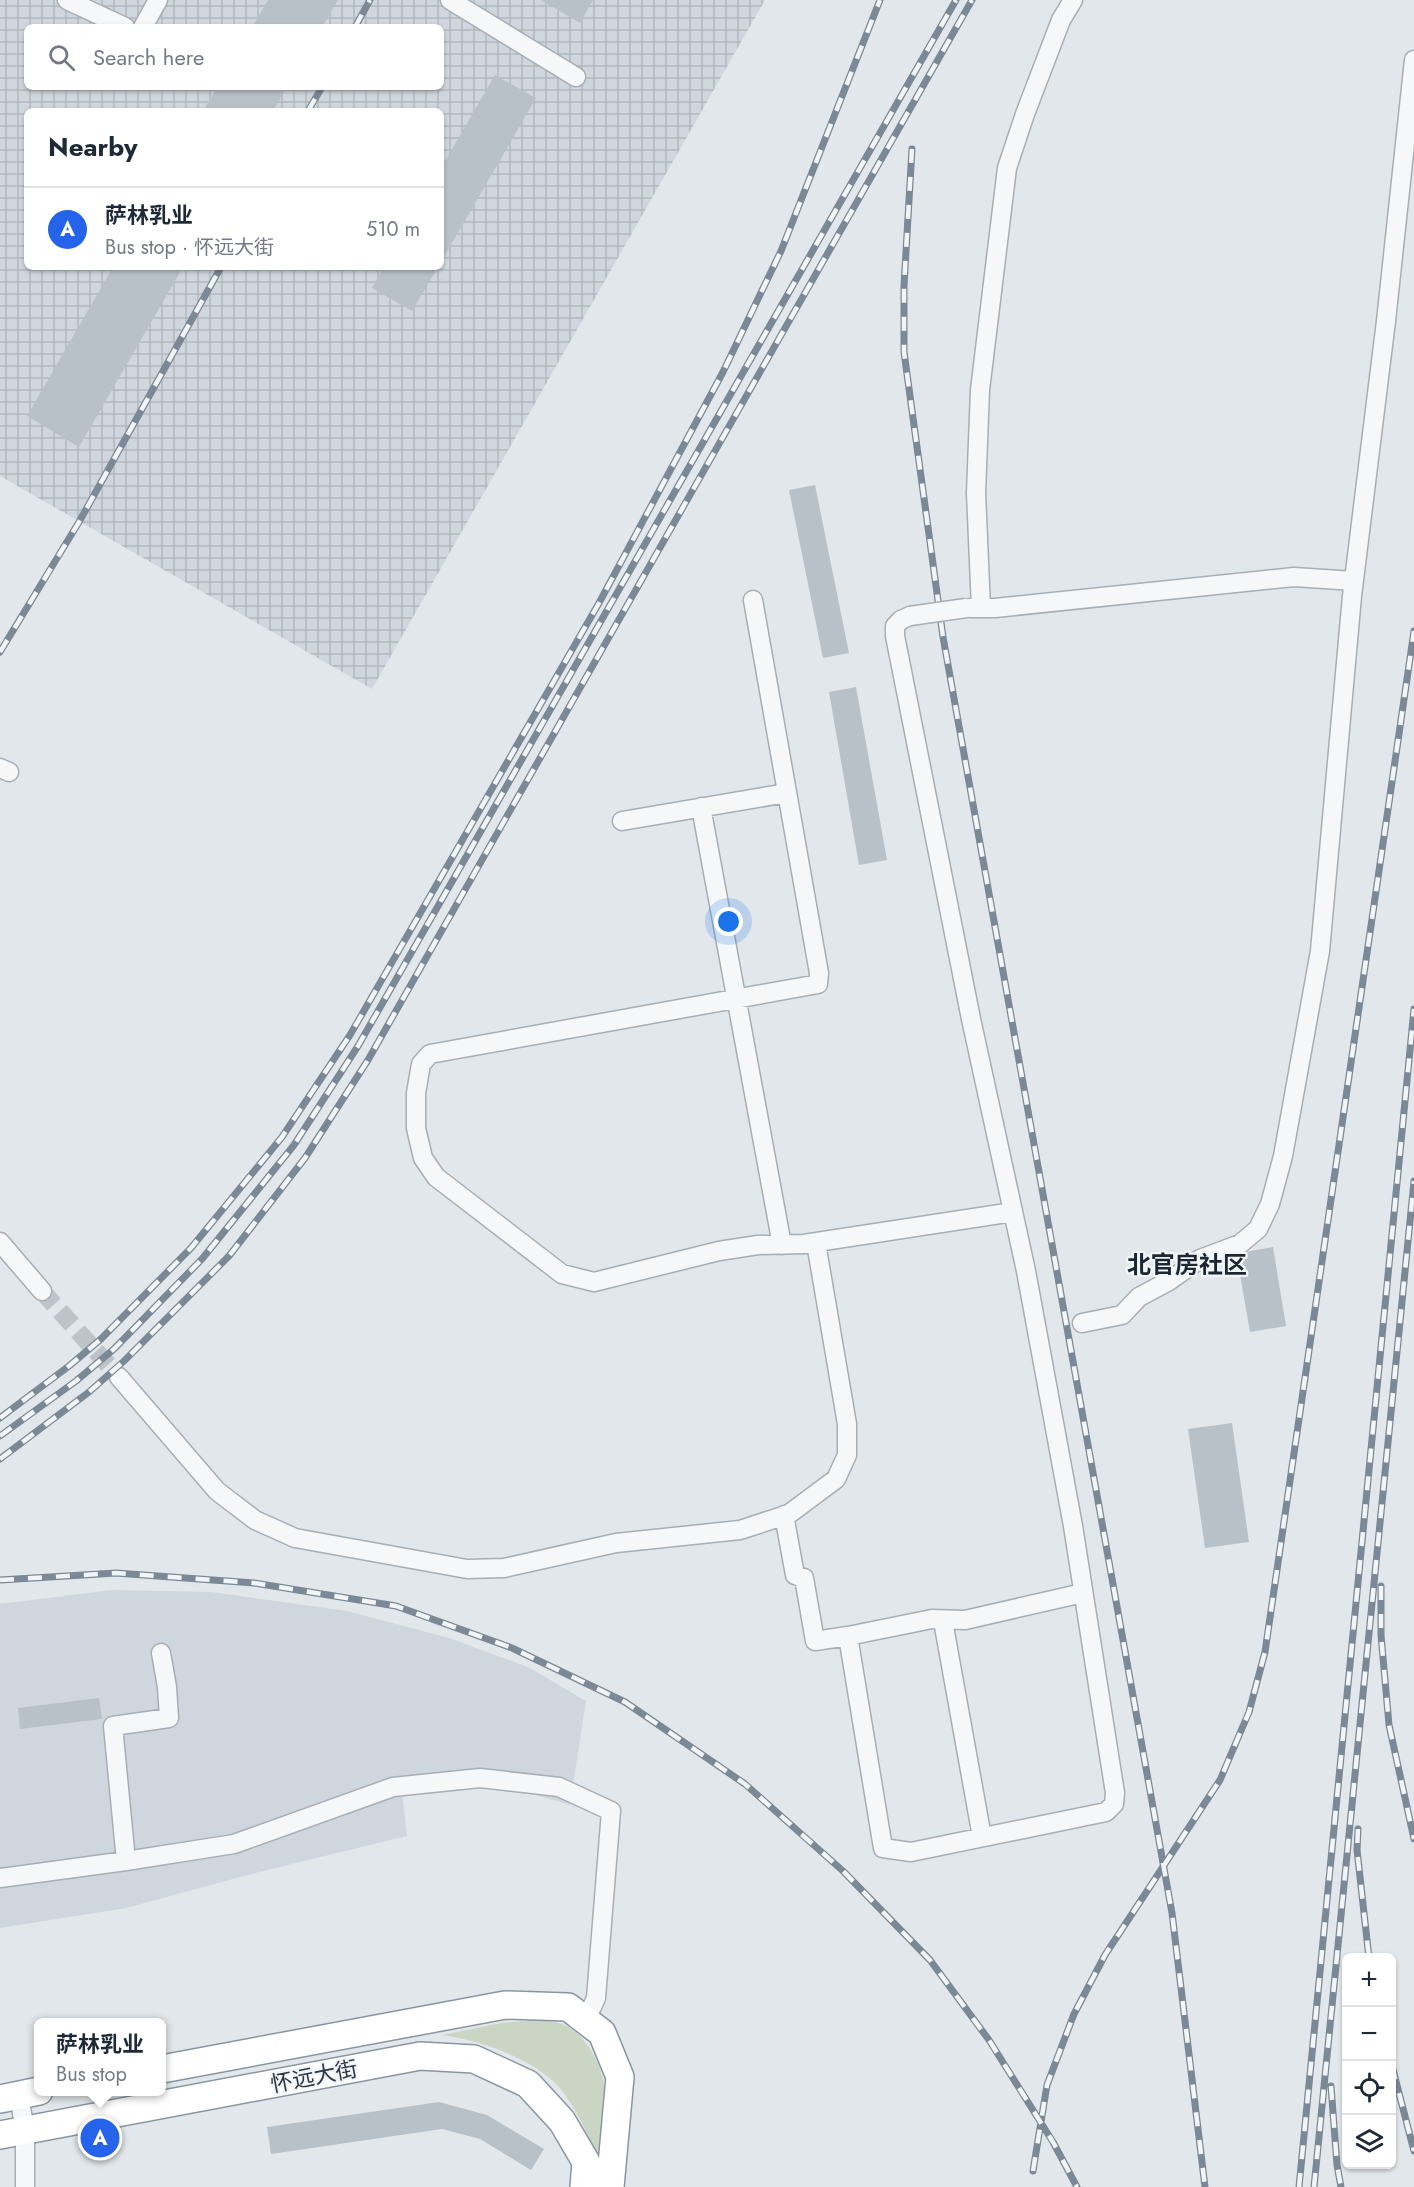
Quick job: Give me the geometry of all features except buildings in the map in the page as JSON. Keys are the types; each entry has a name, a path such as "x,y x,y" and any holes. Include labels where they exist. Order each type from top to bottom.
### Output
{"highway":[{"name":"怀远大街","path":"166,2068 505,2005 568,2007 602,2032 620,2077 598,2176"},
{"name":"怀远大街","path":"13,2133 420,2056 474,2059 528,2084 562,2121 598,2176"}],"street":[{"path":"67,0 119,24"},
{"path":"145,24 158,0"},
{"path":"450,0 576,77"},
{"path":"974,608 980,390 1007,168 1061,20 1073,0"},
{"path":"1082,1323 1122,1315 1139,1297 1169,1281 1200,1259 1240,1244 1258,1229 1270,1204 1283,1156 1320,951 1354,581 1386,321 1414,60"},
{"path":"848,1636 882,1848 911,1852 1106,1812 1114,1804 1115,1793 1073,1526 1013,1212 969,1007 895,636 895,626 910,616 974,608 1294,577 1354,581"},
{"path":"753,600 819,973 818,984 430,1054 421,1064 416,1093 416,1128 423,1158 436,1177 562,1274 594,1282 719,1251 758,1245 816,1243 1013,1212"},
{"path":"622,820 787,793"},
{"path":"701,807 782,1245"},
{"path":"0,1242 42,1291"},
{"path":"118,1377 217,1491 255,1520 295,1538 467,1569 495,1568 616,1544 740,1530 789,1514 836,1479 847,1455 847,1424 816,1243"},
{"path":"784,1515 795,1575 804,1578 815,1641 932,1619 965,1620 1083,1593"},
{"path":"943,1621 982,1837"},
{"path":"126,1861 113,1726 169,1718 167,1687 161,1653"},
{"path":"0,1878 234,1844 393,1787 480,1778 559,1787 611,1812 596,1998 586,2020"},
{"path":"19,2095 13,2133 25,2187"}],"shaded area":[{"path":"0,0 765,0 372,689 0,476"},
{"path":"112,1590 211,1592 347,1611 449,1638 528,1667 586,1701 570,1805 519,1790 473,1783 402,1792 407,1836 259,1872 126,1908 0,1928 0,1604"}],"green space":[{"path":"537,2020 556,2022 567,2027 586,2043 593,2053 605,2088 605,2123 599,2161 571,2104 559,2087 548,2077 535,2067 505,2052 473,2041 442,2035 501,2023"}],"tunnel":[{"path":"42,1291 119,1377"}],"railway":[{"path":"357,24 370,0"},
{"path":"0,1418 101,1339 191,1248 282,1137 350,1035 599,603 723,372 781,251 880,0"},
{"path":"0,1436 76,1381 114,1349 202,1259 294,1145 358,1046 956,0"},
{"path":"0,1459 89,1392 124,1361 229,1256 305,1158 368,1060 972,0"},
{"path":"310,108 320,90"},
{"path":"912,149 904,286 904,352 943,637 1172,1913 1205,2187"},
{"path":"0,652 79,522 219,270"},
{"path":"1033,2171 1047,2085 1074,2014 1105,1955 1220,1780 1249,1712 1265,1652 1414,631"},
{"path":"1299,2187 1414,1009"},
{"path":"1314,2187 1414,1181"},
{"path":"0,1580 116,1573 254,1583 396,1606 512,1648 625,1702 745,1784 843,1871 930,1960 989,2040 1053,2142 1077,2187"},
{"path":"1381,1586 1381,1635 1389,1725 1414,1839"},
{"path":"1358,1829 1357,1850 1368,1953"},
{"path":"1396,2081 1414,2151"},
{"path":"1331,2086 1337,2165 1341,2187"}],"place":[{"name":"萨林乳业","path":"100,2138"}],"district":[{"name":"北官房社区","path":"1187,1264"}]}
